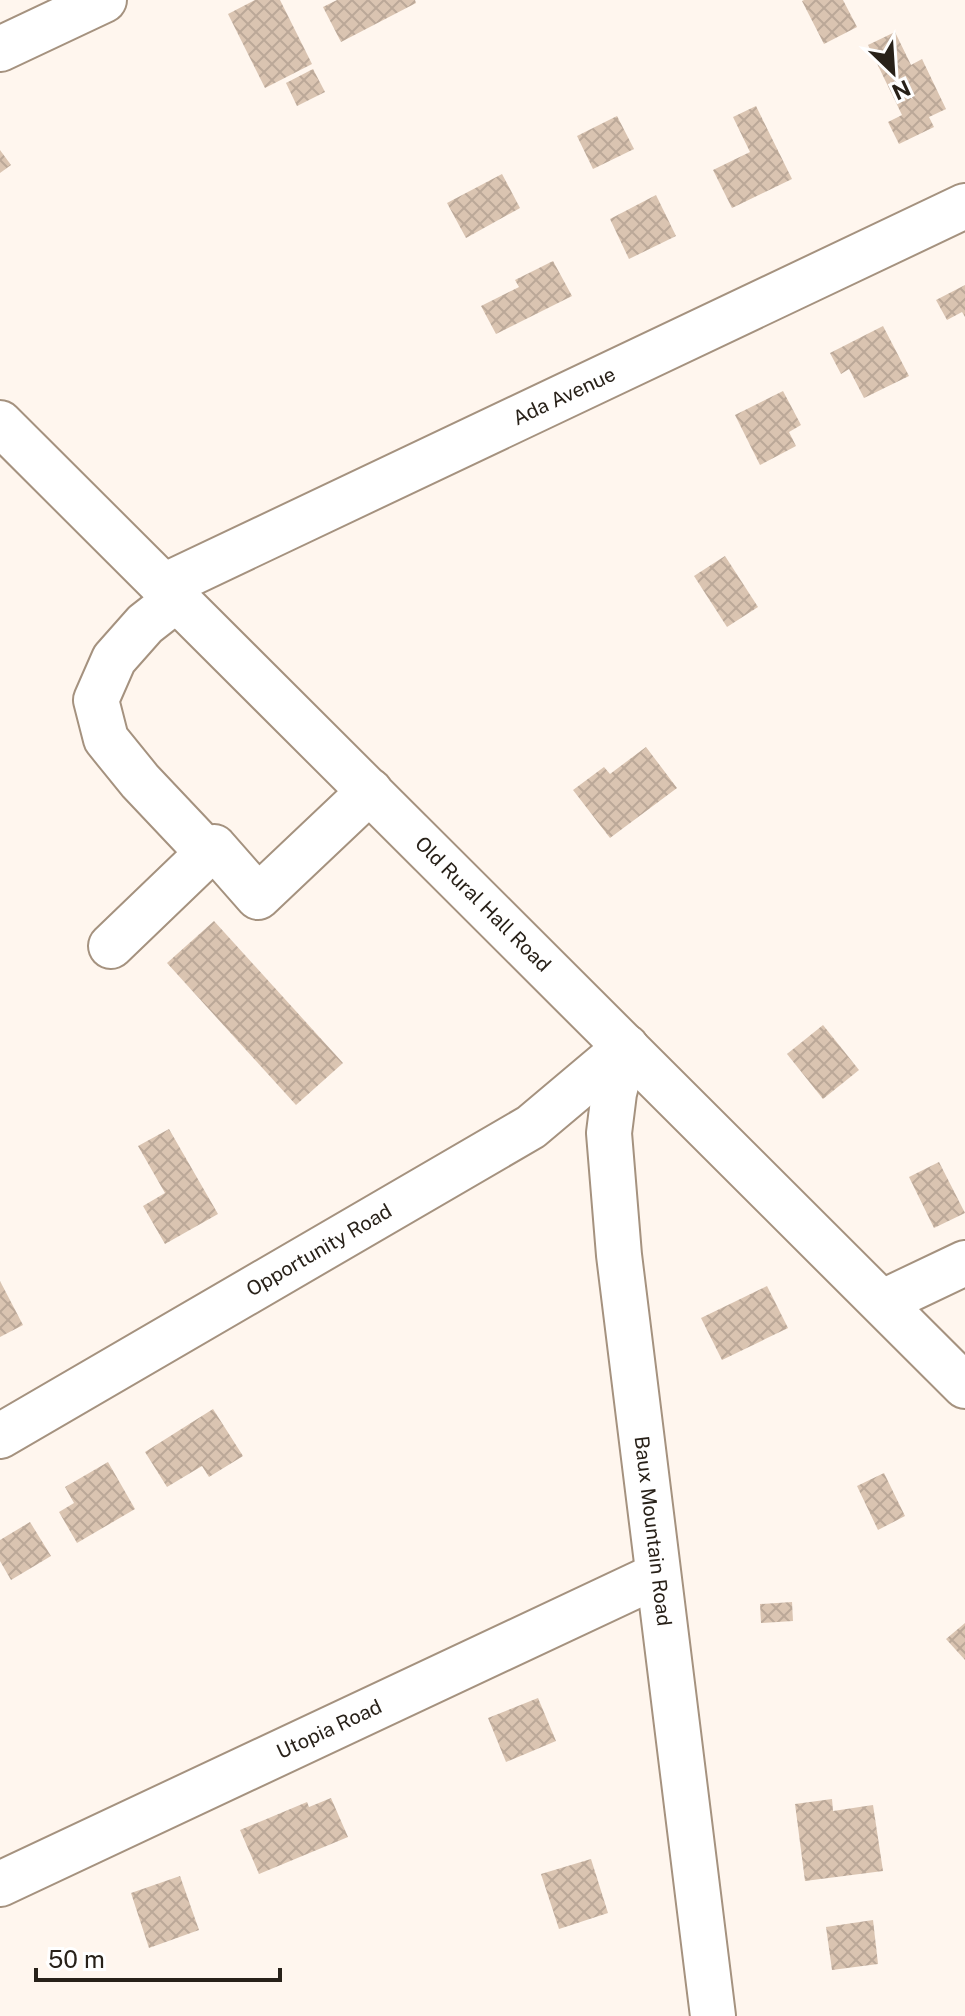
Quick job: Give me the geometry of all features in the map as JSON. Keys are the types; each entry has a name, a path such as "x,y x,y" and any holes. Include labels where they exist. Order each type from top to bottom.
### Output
{"street":[{"path":"0,49 104,0"},
{"name":"Ada Avenue","path":"370,791 258,897 214,847 208,853 140,781 106,739 96,700 114,659 170,592 965,206"},
{"name":"Old Rural Hall Road","path":"0,423 965,1386"},
{"path":"111,946 208,853"},
{"name":"Opportunity Road","path":"0,1436 531,1127 626,1047"},
{"name":"Baux Mountain Road","path":"626,1047 614,1093 609,1133 619,1255 713,2016"},
{"path":"883,1302 965,1263"},
{"name":"Utopia Road","path":"0,1884 658,1575"}],"building":[{"path":"255,0 280,0 312,64 265,88 228,14"},
{"path":"337,0 415,0 416,3 341,42 323,7"},
{"path":"804,0 843,0 857,27 824,44"},
{"path":"895,32 911,65 922,59 946,109 929,117 934,127 899,144 888,122 902,115 868,45"},
{"path":"313,69 325,92 297,106 286,83"},
{"path":"756,106 792,179 732,208 713,170 750,152 733,117"},
{"path":"617,116 634,149 593,169 577,136"},
{"path":"0,150 11,165 0,173"},
{"path":"502,174 520,208 466,238 447,203"},
{"path":"656,195 676,236 629,259 610,219"},
{"path":"553,261 572,296 496,334 481,306 519,287 515,280"},
{"path":"965,285 965,317 962,312 947,320 936,300"},
{"path":"883,326 909,376 864,398 849,369 841,374 830,353"},
{"path":"783,391 801,425 789,432 796,446 760,465 735,415"},
{"path":"725,556 758,607 727,627 694,576"},
{"path":"646,747 677,788 610,838 573,790 604,767 610,774"},
{"path":"214,921 343,1063 296,1105 167,963"},
{"path":"823,1025 859,1070 823,1099 787,1054"},
{"path":"169,1129 218,1214 165,1244 143,1206 165,1193 138,1146"},
{"path":"939,1162 965,1213 934,1228 909,1177"},
{"path":"0,1281 23,1325 0,1337"},
{"path":"767,1286 788,1328 722,1360 701,1318"},
{"path":"213,1409 243,1456 209,1477 202,1466 167,1487 145,1452"},
{"path":"108,1462 135,1509 77,1543 59,1512 74,1503 65,1487"},
{"path":"884,1473 905,1516 878,1530 857,1486"},
{"path":"30,1522 51,1556 11,1580 0,1561 0,1540"},
{"path":"792,1602 793,1621 761,1623 760,1604"},
{"path":"965,1623 965,1660 946,1639"},
{"path":"538,1698 556,1741 506,1762 488,1718"},
{"path":"331,1798 348,1837 259,1874 240,1830 307,1802 309,1807"},
{"path":"832,1799 833,1811 873,1805 883,1871 805,1881 795,1804"},
{"path":"591,1859 608,1913 559,1929 541,1874"},
{"path":"180,1876 199,1930 149,1948 131,1893"},
{"path":"873,1920 878,1964 832,1970 826,1927"}]}
